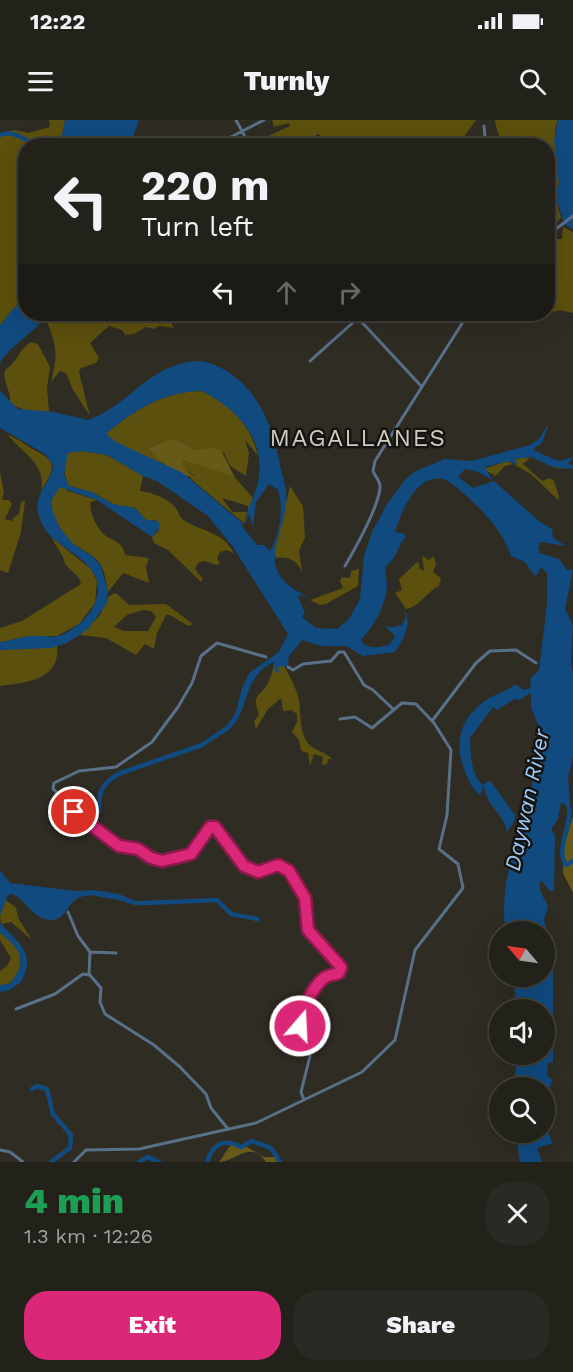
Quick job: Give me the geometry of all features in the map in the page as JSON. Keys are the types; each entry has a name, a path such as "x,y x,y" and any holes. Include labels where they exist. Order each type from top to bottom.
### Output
{"street":[{"path":"236,120 246,138"},
{"path":"230,138 264,120"},
{"path":"484,126 484,138"},
{"path":"555,229 573,216"},
{"path":"310,361 355,321"},
{"path":"361,321 423,387"},
{"path":"345,566 366,528 379,491 380,484 373,471 375,461 464,321"},
{"path":"266,657 217,643 201,656 192,683 153,742 116,767 66,775 54,783 53,789 69,802 80,818 119,846 138,849 151,858 162,861 191,854 210,827 215,827 244,866 258,872 278,865 289,871 306,901 308,930 341,967 339,973 322,980 312,992 299,1018 300,1030 310,1056 301,1092 304,1100"},
{"path":"432,721 485,653 494,649 516,650 536,663"},
{"path":"288,667 293,670 303,664 331,660 339,652 344,652 364,685 373,690 393,709"},
{"path":"74,1162 86,1150 141,1149 256,1123 362,1072 395,1040 415,950 463,888 458,864 439,851 447,815 447,780 451,750 432,721 416,704 402,703 372,728 355,717 340,719"},
{"path":"68,912 78,936 90,952 91,976"},
{"path":"90,952 116,953"},
{"path":"16,1009 55,994 83,974 91,976 101,988 100,1002 105,1014 137,1037 154,1045 180,1067 206,1094 211,1108 228,1129"},
{"path":"0,1150 10,1152 23,1162"}],"shaded area":[{"path":"49,120 65,120 61,138 18,138 18,303 0,325 0,133 15,130 28,133 50,127"},
{"path":"272,120 476,120 463,138 321,138 318,134 312,138 264,138 290,126 289,123 274,127"},
{"path":"495,120 558,120 555,137 559,173 557,197 561,217 555,225 555,138 499,138"},
{"path":"563,227 573,232 573,313 555,311 555,239 562,239"},
{"path":"47,321 170,321 174,328 146,327 134,334 125,335 122,330 109,326 90,343 99,358 96,363 81,368 79,372 90,416 73,390 66,373 60,371 51,382 56,355"},
{"path":"31,342 38,344 50,367 47,388 49,412 30,412 10,404 5,370"},
{"path":"203,391 231,410 250,434 258,456 245,440 249,453 246,476 230,466 224,453 209,449 196,450 180,441 164,441 152,446 163,465 113,441 106,434 127,417 163,398 175,394"},
{"path":"8,435 42,454 51,463 51,472 41,491 42,482 37,466"},
{"path":"176,439 196,450 212,448 221,450 234,476 182,460 186,471 196,478 176,471 163,463 149,448 164,441"},
{"path":"82,451 107,455 143,476 140,491 166,499 174,506 183,520 225,541 234,554 227,550 220,552 217,558 220,564 217,565 204,561 198,563 195,569 203,579 201,582 168,550 154,543 152,537 159,530 155,520 146,520 135,508 113,504 92,492 69,486 64,460 69,452"},
{"path":"530,458 523,464 542,481 550,478 554,481 558,500 531,474 513,464 505,466 495,476 484,469 507,461 516,465 515,459"},
{"path":"181,460 232,474 253,498 248,510 248,506 222,498 232,512 247,512 244,523 190,478 195,476 186,471"},
{"path":"0,472 4,492 2,500 9,500 12,504 5,519 13,521 13,518 19,514 21,502 25,501 21,532 8,573 0,570"},
{"path":"62,486 68,491 97,500 91,502 90,506 92,515 103,533 121,545 125,555 149,558 146,567 149,583 123,573 108,592 104,572 98,561 71,542 61,530 53,514 52,499"},
{"path":"290,486 303,506 305,537 299,551 302,572 295,562 288,558 276,558 274,553"},
{"path":"51,537 91,569 97,581 95,603 79,624 57,636 33,636 0,642 0,628 22,621 81,584 79,578 65,564"},
{"path":"422,556 429,560 434,556 436,565 433,572 441,578 439,586 416,605 406,609 395,593 402,590 399,579 417,562 420,564 419,568 424,571"},
{"path":"359,569 358,586 326,604 320,605 310,600 343,588 340,581 342,577 350,578 351,571"},
{"path":"116,593 129,605 166,604 193,624 188,626 166,615 157,633 154,649 145,644 136,655 106,638 80,635 100,615 109,596","holes":["143,610 151,611 156,617 148,631 124,631 114,627 127,615"]},
{"path":"57,646 57,657 47,673 30,681 0,686 0,650"},
{"path":"275,662 277,664 275,672 279,665 284,666 296,690 305,738 310,746 332,759 328,759 327,764 322,765 323,757 314,754 310,766 308,753 301,751 299,740 292,732 297,722 297,714 291,710 283,711 281,698 268,709 256,729 254,721 259,715 256,700 268,682"},
{"path":"573,816 573,893 563,873 564,846"},
{"path":"6,900 16,908 18,918 32,940 11,922 1,924 0,915"},
{"path":"0,933 16,946 19,951 20,965 12,982 0,985 0,971 7,966 11,958 0,940"},
{"path":"232,1143 240,1147 245,1146 264,1157 276,1157 279,1162 266,1162 255,1152 249,1152 219,1162"}],"water":[{"path":"65,120 139,120 133,138 61,138"},
{"path":"558,120 573,120 573,229 564,224 556,196 559,184 555,138"},
{"path":"18,303 18,321 42,321 0,363 0,325"},
{"path":"202,361 218,367 233,375 245,386 264,413 275,444 286,493 285,512 275,563 283,580 309,598 300,595 298,597 305,613 302,617 316,628 337,629 349,619 360,599 364,556 372,532 387,504 414,472 444,459 471,461 530,445 539,439 549,423 542,443 534,448 535,451 559,461 573,457 568,464 573,465 573,469 553,467 531,457 515,459 518,465 509,461 485,467 492,480 478,472 465,469 458,477 473,488 494,481 539,521 552,529 553,538 566,546 541,542 538,547 540,553 559,559 567,570 573,570 565,609 573,625 571,663 573,757 568,777 571,814 565,804 561,803 558,819 551,829 555,835 554,891 550,891 541,880 540,887 548,906 544,921 504,921 504,918 508,872 516,841 527,815 524,810 545,743 531,707 531,693 497,710 493,707 470,738 472,763 476,775 483,785 488,781 492,783 515,815 515,820 507,832 503,820 485,793 484,786 480,795 471,785 462,763 460,743 464,725 482,703 515,684 524,690 530,688 531,678 539,670 547,605 547,573 541,567 537,575 534,575 525,562 511,556 498,530 488,518 471,500 446,480 433,479 425,482 405,506 395,532 405,534 406,537 393,559 385,567 387,587 384,602 370,629 361,640 370,647 390,644 395,636 385,626 402,625 406,617 404,610 408,620 407,626 404,637 395,652 363,656 346,646 321,646 302,640 289,656 288,666 278,667 279,673 275,672 274,662 255,678 238,719 221,735 236,712 242,688 249,673 279,652 288,634 233,547 208,516 157,481 143,476 107,455 82,451 68,453 64,474 69,486 92,492 113,504 135,508 146,520 158,521 160,527 152,537 97,500 60,487 52,499 52,509 59,527 73,544 92,556 101,566 108,592 107,603 88,629 67,643 51,648 0,650 0,642 28,636 56,637 69,632 86,617 92,608 97,598 98,588 96,578 90,568 53,538 41,522 37,505 53,465 45,454 0,428 0,391 18,409 54,412 88,420 116,405 168,368","holes":["202,391 218,400 243,423 258,451 260,467 258,484 243,524 183,473 118,443 106,434 139,410 175,394","269,484 278,490 281,505 279,529 270,551 264,545 257,545 241,525 245,523 249,514 253,526 256,502"]},
{"path":"0,870 10,883 75,891 94,890 119,894 135,901 150,901 138,905 111,896 83,896 74,901 59,918 50,920 34,913 12,894 8,895 0,915"},
{"path":"0,923 19,943 26,955 27,963 21,982 10,990 0,992 0,985 9,984 19,969 20,956 13,945 0,933"},
{"path":"514,987 553,987 553,999 516,999"},
{"path":"516,1065 548,1065 548,1077 515,1077"},
{"path":"517,1143 553,1143 537,1148 542,1162 520,1162"}],"waterway":[{"path":"0,135 14,134 23,138"},
{"path":"99,811 102,789 118,774 202,745 227,728"},
{"path":"569,808 562,852 566,865 573,861"},
{"path":"97,894 119,898"},
{"path":"144,903 217,900 231,914 257,919"},
{"path":"32,1089 37,1086 47,1089 53,1114 71,1135 70,1148 51,1162"},
{"path":"207,1162 213,1150 220,1144 230,1143 241,1147 252,1141 271,1148 280,1162"},
{"path":"139,1162 148,1157 159,1162"}],"district":[{"name":"MAGALLANES","path":"358,438"}],"route":[{"path":"74,812 119,846 138,849 151,858 162,861 191,854 210,827 215,827 244,866 251,870 258,872 278,865 285,867 298,884 306,901 308,930 341,965 339,973 323,978 312,992 299,1017 300,1026"}],"water label":[{"name":"Daywan River","path":"527,800"}]}
